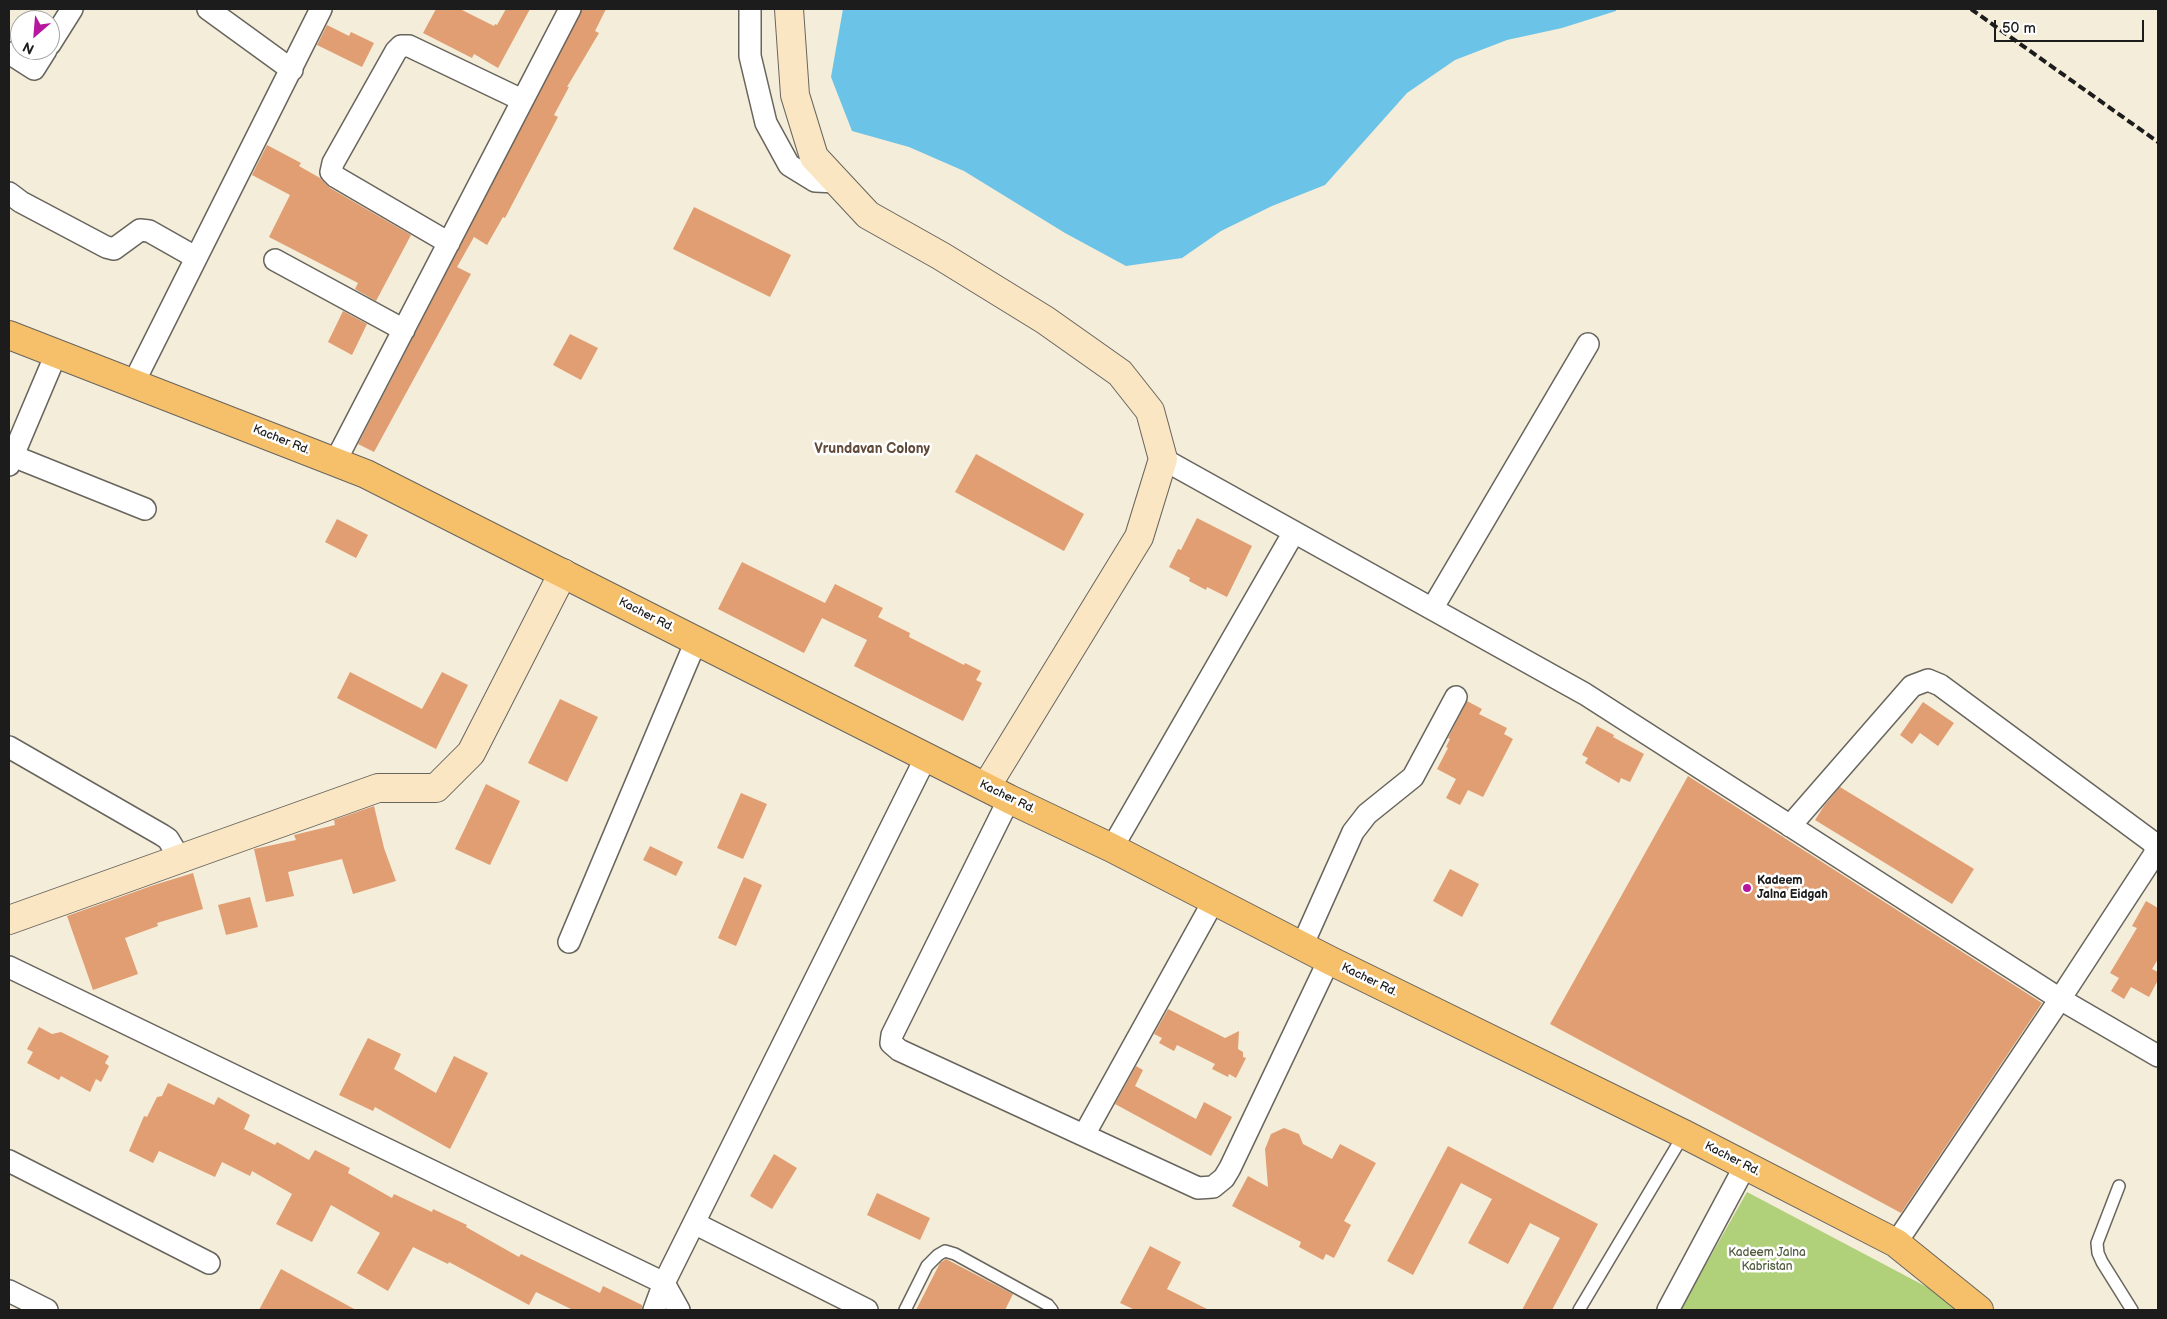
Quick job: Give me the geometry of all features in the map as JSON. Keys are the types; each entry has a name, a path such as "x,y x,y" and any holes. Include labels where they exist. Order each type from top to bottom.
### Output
{"main road":[{"name":"Kacher Rd.","path":"9,335 134,382 366,474 926,757 1112,848 1213,902 1684,1134 1896,1243 1979,1310"}],"street":[{"path":"60,28 72,9"},
{"path":"208,9 292,70"},
{"path":"134,382 321,9"},
{"path":"335,462 570,9"},
{"path":"750,9 750,56 766,123 789,165 816,181 837,182"},
{"path":"789,9 795,95 814,157 868,215 941,256 1045,320 1120,373 1150,411 1163,459 1139,537 998,793 892,1034 891,1043 899,1050 1198,1188 1213,1187 1224,1178 1230,1168 1329,960"},
{"path":"449,243 336,177 330,172 331,168 396,51 401,46 410,46 522,100"},
{"path":"20,60 34,69 40,60"},
{"path":"9,193 20,202 106,247 114,249 140,230 149,231 195,257"},
{"path":"275,260 404,330"},
{"path":"1432,609 1588,344"},
{"path":"56,354 11,460 145,509"},
{"path":"1163,459 1585,694 2060,999 2158,1056"},
{"path":"1112,848 1294,532"},
{"path":"9,920 378,788 436,788 471,754 563,573"},
{"path":"569,942 696,640"},
{"path":"1790,826 1912,686 1928,680 1940,685 2151,841 2156,847 2154,855 2060,999 1896,1243"},
{"path":"1302,946 1356,828 1367,814 1413,777 1456,697"},
{"path":"9,747 162,835 168,839 180,859"},
{"path":"654,1310 664,1283 926,757"},
{"path":"1084,1135 1213,902"},
{"path":"9,967 664,1283 679,1310"},
{"path":"9,1161 209,1262"},
{"path":"1668,1310 1745,1166"},
{"path":"694,1223 867,1310"},
{"path":"9,1291 47,1310"}],"lane":[{"path":"1579,1310 1684,1134"},
{"path":"2120,1186 2097,1242 2098,1253 2132,1310"},
{"path":"906,1310 927,1266 945,1251 964,1258 1048,1305 1052,1310"}],"green space":[{"name":"Kadeem Jalna Kabristan","path":"1747,1192 1942,1295 1961,1310 1680,1310"}],"water":[{"path":"843,9 1616,9 1616,11 1562,28 1507,40 1455,60 1407,93 1325,185 1272,206 1221,231 1182,258 1126,266 1065,233 964,171 909,147 852,131 831,77"}],"building":[{"path":"436,9 460,9 494,26 495,24 497,25 506,9 530,9 498,68 474,54 472,58 423,33"},
{"path":"582,9 606,9 595,31 599,33 567,87 569,87 554,115 558,117 505,218 503,217 487,245 474,237 457,267 471,274 374,452 358,444"},
{"path":"327,25 349,36 351,32 374,43 362,67 317,45"},
{"path":"267,145 301,163 299,166 320,178 330,188 411,235 376,301 355,289 358,283 269,237 290,195 252,175"},
{"path":"694,207 791,255 770,297 673,249"},
{"path":"343,311 367,324 352,355 328,342"},
{"path":"570,334 598,348 581,380 553,365"},
{"path":"976,454 1084,514 1064,551 955,492"},
{"path":"1197,518 1252,546 1227,597 1207,587 1206,590 1189,581 1190,578 1169,567 1178,549 1181,550"},
{"path":"337,519 368,535 356,558 325,542"},
{"path":"742,562 825,603 835,584 883,608 878,617 910,633 909,637 964,665 965,663 981,671 976,680 982,683 963,721 854,666 867,640 822,618 804,653 718,609"},
{"path":"350,672 422,709 442,672 468,685 436,749 337,698"},
{"path":"560,699 598,717 567,782 528,763"},
{"path":"1467,701 1482,709 1479,714 1507,728 1504,734 1513,739 1483,797 1468,790 1460,805 1446,798 1456,779 1437,769 1448,748 1446,747 1450,739 1448,738"},
{"path":"1923,702 1954,723 1938,746 1920,733 1912,744 1900,735"},
{"path":"1597,726 1644,754 1630,782 1621,778 1619,783 1585,763 1588,758 1582,755"},
{"name":"Kadeem Jalna Eidgah","path":"1688,776 2042,1003 1901,1213 1550,1024"},
{"path":"486,784 520,801 490,865 455,849"},
{"path":"1840,787 1974,869 1952,904 1815,820"},
{"path":"741,793 767,804 743,859 717,848"},
{"path":"374,806 384,848 396,881 353,894 342,859 288,872 294,896 266,902 254,849 296,840 294,835 335,825 334,820"},
{"path":"650,846 683,862 676,876 643,860"},
{"path":"1450,869 1479,884 1462,917 1433,901"},
{"path":"193,873 203,909 157,923 158,926 125,938 138,974 93,990 67,916"},
{"path":"744,877 762,885 736,946 718,938"},
{"path":"250,897 258,927 226,935 218,905"},
{"path":"2146,901 2158,908 2158,959 2152,969 2158,972 2158,980 2149,997 2131,987 2124,999 2111,991 2119,978 2110,973 2137,928 2132,926"},
{"path":"1168,1009 1225,1038 1239,1031 1238,1049 1243,1052 1243,1057 1246,1058 1236,1078 1229,1074 1228,1077 1212,1069 1215,1064 1177,1045 1174,1051 1159,1043 1162,1038 1154,1034"},
{"path":"39,1027 52,1034 61,1032 109,1056 105,1063 109,1066 101,1082 96,1079 90,1092 61,1076 59,1080 27,1063 33,1052 27,1049"},
{"path":"368,1038 401,1054 394,1069 436,1093 454,1056 488,1073 450,1149 375,1107 373,1111 339,1095"},
{"path":"1136,1066 1143,1070 1135,1086 1196,1119 1204,1102 1232,1117 1211,1156 1115,1104"},
{"path":"168,1083 214,1105 218,1097 250,1115 244,1129 275,1145 277,1142 309,1160 315,1150 350,1168 348,1173 392,1198 394,1194 432,1212 433,1209 467,1225 466,1227 519,1257 521,1254 600,1293 603,1286 642,1305 642,1310 573,1310 536,1292 529,1305 449,1262 448,1264 413,1247 388,1291 357,1273 380,1233 331,1205 312,1242 276,1224 292,1194 252,1171 250,1176 222,1162 215,1177 159,1151 153,1163 129,1151 144,1116 147,1117 157,1097 162,1096"},
{"path":"1284,1128 1299,1134 1303,1144 1332,1159 1340,1144 1376,1163 1344,1221 1351,1225 1334,1258 1326,1254 1323,1260 1299,1247 1301,1242 1232,1206 1248,1176 1268,1187 1265,1149 1271,1134"},
{"path":"1448,1146 1598,1224 1552,1310 1522,1310 1560,1238 1530,1223 1508,1264 1468,1243 1492,1199 1461,1183 1413,1275 1387,1261"},
{"path":"774,1154 797,1168 772,1209 750,1196"},
{"path":"877,1193 930,1218 920,1240 867,1215"},
{"path":"1150,1246 1181,1262 1167,1289 1209,1310 1135,1310 1120,1303"},
{"path":"946,1259 1013,1294 1005,1310 916,1310 940,1263"},
{"path":"281,1269 356,1310 259,1310"}],"railway":[{"path":"1971,9 2158,142"}],"place":[{"name":"Kadeem Jalna Eidgah","path":"1747,888"}],"district":[{"name":"Vrundavan Colony","path":"872,449"}]}
